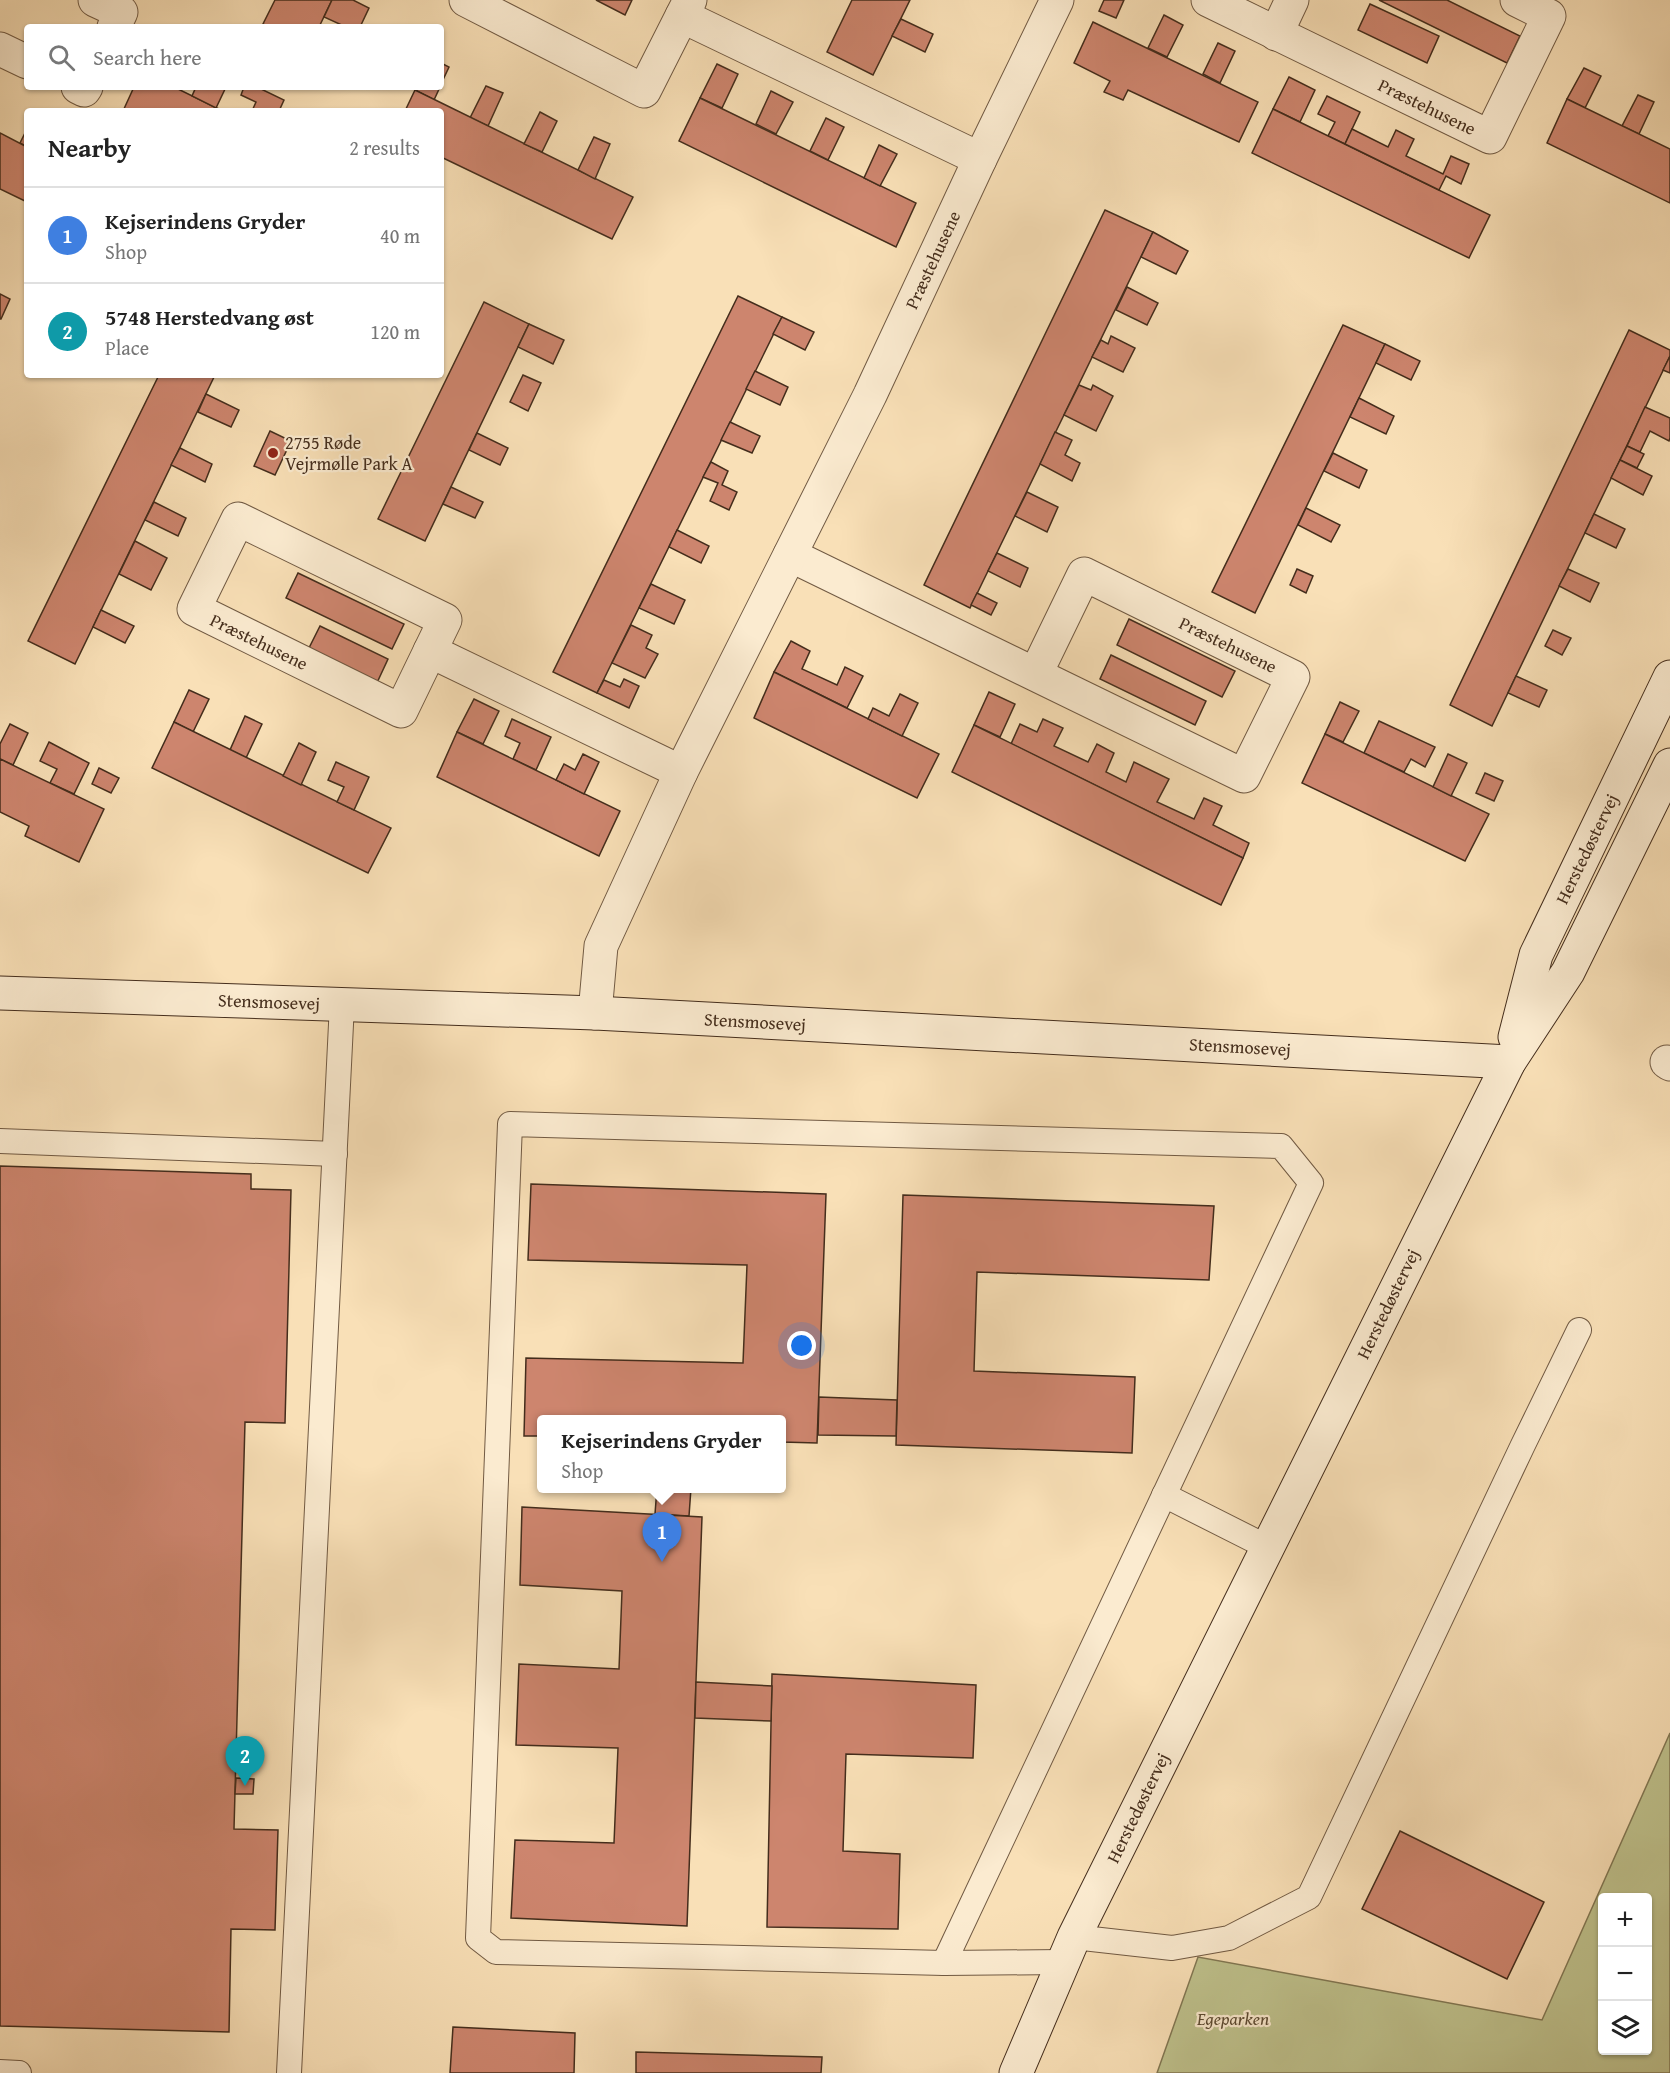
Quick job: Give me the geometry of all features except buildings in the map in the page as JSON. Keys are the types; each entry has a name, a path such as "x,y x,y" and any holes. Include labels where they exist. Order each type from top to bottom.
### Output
{"street":[{"path":"95,0 121,12 115,24"},
{"path":"466,0 644,91 686,8 980,159"},
{"name":"Præstehusene","path":"595,1013 601,946 681,772 870,395 1057,0"},
{"name":"Præstehusene","path":"1208,0 1490,137 1549,16 1517,0"},
{"path":"1276,34 1292,0"},
{"path":"0,49 24,61"},
{"name":"Præstehusene","path":"238,519 445,620 430,651 401,711 194,609 238,519"},
{"name":"Præstehusene","path":"790,555 1244,776 1293,677 1084,574 1036,673"},
{"path":"430,651 681,772"},
{"name":"Herstedøstervej","path":"1509,1062 1536,956 1670,677"},
{"name":"Herstedøstervej","path":"1016,2073 1068,1949 1509,1062 1568,972 1670,765"},
{"name":"Stensmosevej","path":"0,993 595,1013 1509,1062"}],"lane":[{"path":"289,2073 342,1004"},
{"path":"944,1962 1311,1183 1281,1146 510,1124 478,1938 496,1952 944,1962 1068,1949 1172,1948 1229,1938 1309,1898 1521,1447 1579,1330"},
{"path":"0,1141 335,1154"},
{"path":"1164,1495 1267,1547"},
{"path":"0,2072 19,2073"}],"green space":[{"name":"Egeparken","path":"1670,1733 1670,2073 1157,2073 1198,1957 1542,2020 1598,1894 1598,2055 1652,2055 1652,1893 1599,1893"}],"place":[{"name":"2755 Røde Vejrmølle Park A","path":"273,453"},
{"name":"Kejserindens Gryder","path":"662,1562"},
{"name":"5748 Herstedvang øst","path":"245,1786"}]}
